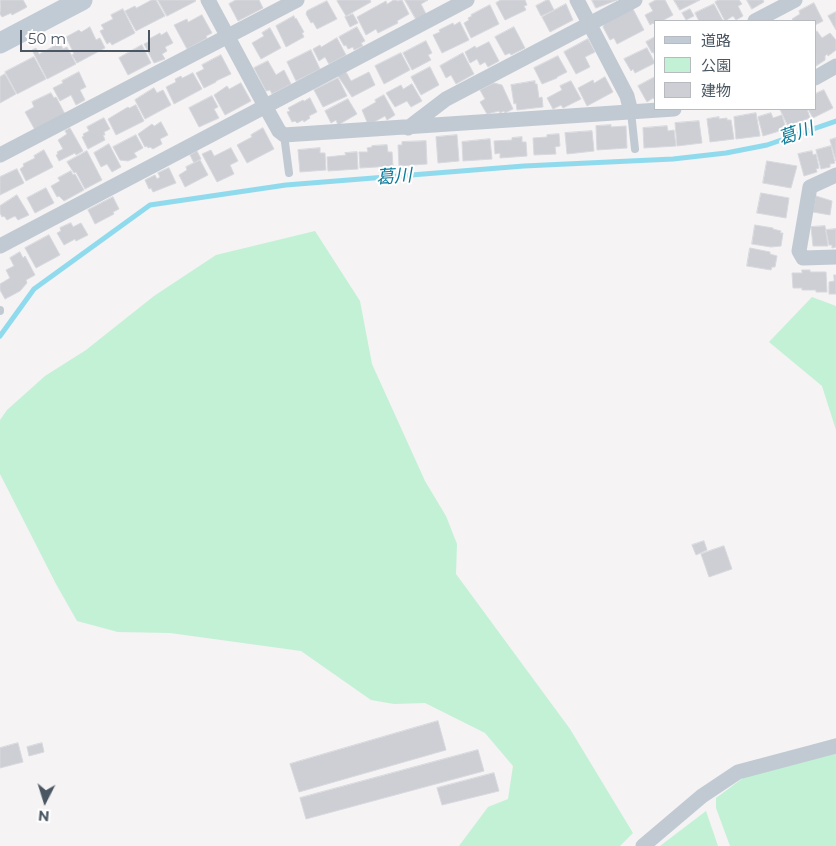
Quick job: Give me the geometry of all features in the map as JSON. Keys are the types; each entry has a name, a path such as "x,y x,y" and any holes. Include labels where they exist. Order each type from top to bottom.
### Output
{"street":[{"path":"0,43 82,0"},
{"path":"208,0 265,106 279,131 284,136 660,110"},
{"path":"0,155 297,0"},
{"path":"0,246 467,0"},
{"path":"578,0 627,96 631,112"},
{"path":"408,128 446,99 635,0"},
{"path":"757,20 795,0"},
{"path":"816,77 836,66"},
{"path":"836,176 810,187 799,251 803,258 836,258"},
{"path":"643,846 702,796 738,772 836,746"}],"lane":[{"path":"631,112 635,148"},
{"path":"284,136 288,173"}],"green space":[{"path":"315,231 360,301 372,364 425,481 446,516 457,544 456,574 570,729 633,833 620,846 459,846 488,807 508,799 513,766 485,733 425,703 394,704 371,700 301,651 170,633 118,632 77,621 0,474 0,420 7,410 45,376 86,350 154,296 216,255"},
{"path":"812,297 836,306 836,430 822,386 769,342"},
{"path":"836,738 836,846 730,846 716,808 716,798 770,758"},
{"path":"706,811 718,846 660,846"}],"building":[{"path":"1,0 23,0 27,7 12,15 11,13 2,17 0,14"},
{"path":"156,0 165,16 136,31 125,11"},
{"path":"158,0 195,0 196,1 167,16"},
{"path":"236,0 259,0 263,8 238,21 229,4"},
{"path":"370,0 371,2 346,16 337,1"},
{"path":"394,0 402,0 409,14 397,21 398,23 378,33 376,29 366,35 357,17 386,1 387,4"},
{"path":"405,0 428,0 421,4 426,14 416,19"},
{"path":"501,0 525,0 527,5 524,6 526,10 505,20 496,3"},
{"path":"549,0 554,10 541,16 536,6"},
{"path":"592,0 617,0 596,8"},
{"path":"656,0 665,0 673,15 664,20 654,20 654,24 650,25 645,15 653,11 649,4"},
{"path":"674,0 700,0 680,10"},
{"path":"719,0 739,0 742,4 738,6 743,16 736,20 733,16 724,20 715,2"},
{"path":"747,0 763,0 764,2 752,9"},
{"path":"327,1 337,19 317,29 306,14 307,11"},
{"path":"814,3 823,21 816,24 816,20 793,20 800,14 799,11"},
{"path":"566,4 573,20 550,32 542,17"},
{"path":"714,4 722,20 698,20 695,13"},
{"path":"490,5 499,24 471,38 464,23 469,20 468,18 471,15"},
{"path":"123,9 135,33 112,45 110,42 107,44 100,31 104,29 101,25 113,19 111,15"},
{"path":"633,9 644,30 617,44 614,38 610,40 603,27 605,23"},
{"path":"690,9 694,16 686,20 682,13"},
{"path":"836,12 836,30 828,16"},
{"path":"353,14 358,23 350,27 345,17"},
{"path":"202,15 212,33 206,36 207,38 187,49 174,25 187,19 188,22"},
{"path":"294,16 304,32 302,33 304,37 286,47 276,26"},
{"path":"460,22 469,40 442,53 433,35 453,23 454,25"},
{"path":"90,27 96,40 100,38 105,48 77,63 66,37"},
{"path":"357,27 365,41 361,43 363,46 354,50 353,47 348,49 339,37"},
{"path":"514,27 525,48 511,55 510,53 505,55 495,37"},
{"path":"270,28 281,48 261,59 252,43 264,36 262,33"},
{"path":"167,32 173,43 165,47 167,51 162,54 165,59 154,63 144,44 160,33 161,35"},
{"path":"816,32 822,38 830,33 836,40 836,50 828,56 827,54 825,60 816,66"},
{"path":"337,38 346,55 329,64 325,57 319,61 313,49 320,45 321,47"},
{"path":"654,38 654,54 652,53 646,42"},
{"path":"588,39 595,52 585,57 590,67 576,74 564,52"},
{"path":"426,41 432,53 428,55 431,60 412,70 403,53"},
{"path":"489,42 499,61 488,67 485,62 480,65 477,59 470,63 465,52 475,46 476,48"},
{"path":"60,43 63,49 67,47 76,64 47,79 32,50 36,48 39,54"},
{"path":"142,45 151,63 128,75 119,58"},
{"path":"647,48 654,64 635,73 633,69 631,71 624,59"},
{"path":"311,50 320,69 296,81 287,62"},
{"path":"401,53 410,70 384,84 375,66"},
{"path":"463,53 474,74 456,84 451,75 446,78 440,66"},
{"path":"221,55 231,74 204,88 196,73 204,69 202,65"},
{"path":"558,56 567,72 542,84 534,68"},
{"path":"34,57 46,79 17,94 5,72"},
{"path":"268,61 276,75 284,70 291,84 272,94 270,90 266,91 254,68"},
{"path":"430,67 439,85 421,95 411,77"},
{"path":"79,72 86,87 80,90 85,100 76,105 71,95 60,101 53,88"},
{"path":"346,72 351,81 369,72 375,85 352,97 338,76"},
{"path":"193,73 202,89 174,104 166,87 176,82 175,79"},
{"path":"5,74 16,94 0,103 0,77"},
{"path":"605,77 613,92 587,106 578,88 593,80 594,83"},
{"path":"338,78 347,96 323,107 314,90"},
{"path":"654,78 654,99 647,102 638,86"},
{"path":"535,81 539,98 542,97 543,107 517,110 516,103 514,104 511,85"},
{"path":"571,81 581,99 563,108 561,105 553,109 547,98 562,90 560,86"},
{"path":"241,83 251,101 225,115 214,95 227,86 229,89"},
{"path":"494,83 502,85 513,109 505,113 504,111 500,113 499,111 487,114 480,102 485,99 480,90"},
{"path":"412,84 422,101 411,107 407,101 395,107 386,93 401,85 403,89"},
{"path":"154,88 157,93 163,90 171,105 145,119 135,100"},
{"path":"824,90 833,108 813,118 809,110 816,110 816,94"},
{"path":"51,93 54,98 56,97 65,114 35,130 25,112 34,107 32,102"},
{"path":"384,95 395,115 387,120 385,116 374,122 367,122 362,110"},
{"path":"212,96 218,107 214,109 219,118 199,127 189,108"},
{"path":"310,98 317,112 309,116 310,118 304,122 303,120 297,123 295,121 292,122 287,112 290,111 288,108"},
{"path":"348,99 357,114 338,125 336,120 331,123 325,111"},
{"path":"136,105 144,121 116,135 108,119 128,107"},
{"path":"780,110 807,110 810,118 788,126"},
{"path":"756,113 760,136 736,139 734,117"},
{"path":"771,113 773,118 782,115 786,129 763,136 758,117"},
{"path":"719,117 719,119 727,118 727,120 731,120 734,139 710,142 707,119"},
{"path":"104,118 110,129 104,132 105,140 88,149 82,137 84,136 83,134 89,131 87,127"},
{"path":"699,121 702,143 677,146 675,123"},
{"path":"161,122 168,135 160,139 162,144 153,149 145,147 138,134 152,124 154,126"},
{"path":"611,125 611,127 626,126 627,148 597,150 596,126"},
{"path":"667,126 668,131 674,130 676,146 644,148 643,128"},
{"path":"70,128 83,151 59,161 56,155 58,154 57,152 63,149 58,140 67,134 65,131"},
{"path":"263,128 274,149 247,163 237,145 252,137 251,135"},
{"path":"592,131 594,151 567,154 565,133"},
{"path":"559,134 560,146 555,147 556,154 534,155 533,138"},
{"path":"136,135 143,148 134,153 137,157 128,161 120,160 113,147"},
{"path":"457,135 459,161 438,163 436,137"},
{"path":"522,137 522,142 526,142 527,156 500,158 500,153 495,154 494,141 512,140 512,138"},
{"path":"836,138 836,161 830,140"},
{"path":"490,139 492,159 463,161 462,142"},
{"path":"426,141 427,164 399,166 398,145 402,145 402,142"},
{"path":"109,144 121,167 112,172 107,164 101,167 94,153"},
{"path":"387,145 388,152 392,152 393,166 360,168 359,152 368,152 367,148 372,146"},
{"path":"831,146 835,163 830,164 830,167 821,169 816,150"},
{"path":"231,148 238,161 230,165 234,174 217,182 202,154 211,150 214,156"},
{"path":"320,148 320,153 325,153 326,170 300,172 298,150"},
{"path":"44,150 53,167 26,181 20,169 24,166 23,164 35,158 34,156"},
{"path":"87,151 102,180 85,189 76,172 74,173 67,162"},
{"path":"197,151 201,159 194,163 190,155"},
{"path":"812,151 813,155 816,154 819,168 816,169 817,172 804,176 798,154"},
{"path":"357,152 358,169 328,171 327,157"},
{"path":"200,160 208,175 185,187 179,175 187,170 186,167"},
{"path":"767,161 797,166 791,188 763,183"},
{"path":"169,168 176,183 153,192 151,188 149,189 145,180 155,175 157,179 160,177 158,173"},
{"path":"17,169 24,183 0,195 0,177"},
{"path":"71,171 73,175 75,174 84,190 64,201 59,196 57,197 51,186 60,181 58,178"},
{"path":"46,188 54,203 35,213 27,198"},
{"path":"761,193 789,198 786,218 757,213"},
{"path":"17,195 29,215 18,220 15,216 7,220 0,213 0,206"},
{"path":"816,196 832,201 830,215 813,212"},
{"path":"113,197 119,209 113,212 114,214 95,224 88,210"},
{"path":"71,223 73,227 81,223 88,235 64,245 57,233 61,231 60,228"},
{"path":"755,225 781,231 780,233 783,233 781,246 771,247 752,244"},
{"path":"825,226 828,246 813,246 811,227"},
{"path":"836,229 836,247 832,248 832,245 829,245 826,230"},
{"path":"49,235 60,255 36,268 25,248"},
{"path":"750,248 770,252 770,254 777,256 775,267 772,267 771,270 747,266"},
{"path":"20,252 23,258 25,256 35,275 26,280 27,283 20,291 5,299 0,290 0,284 10,278 6,270 14,266 10,258"},
{"path":"802,270 826,272 827,292 793,288 792,273 802,273"},
{"path":"834,275 836,275 836,294 829,294 829,282 834,281"},
{"path":"704,541 707,550 696,555 692,545"},
{"path":"724,546 732,569 709,577 701,554"},
{"path":"438,721 446,750 299,792 290,764"},
{"path":"18,743 23,762 0,768 0,748"},
{"path":"42,743 44,752 29,756 27,747"},
{"path":"478,750 484,771 306,819 300,798"},
{"path":"494,773 499,791 442,805 437,788"}],"waterway":[{"name":"葛川","path":"0,336 34,289 150,205 286,185 524,166 673,159 726,153 767,145 836,121"}]}
